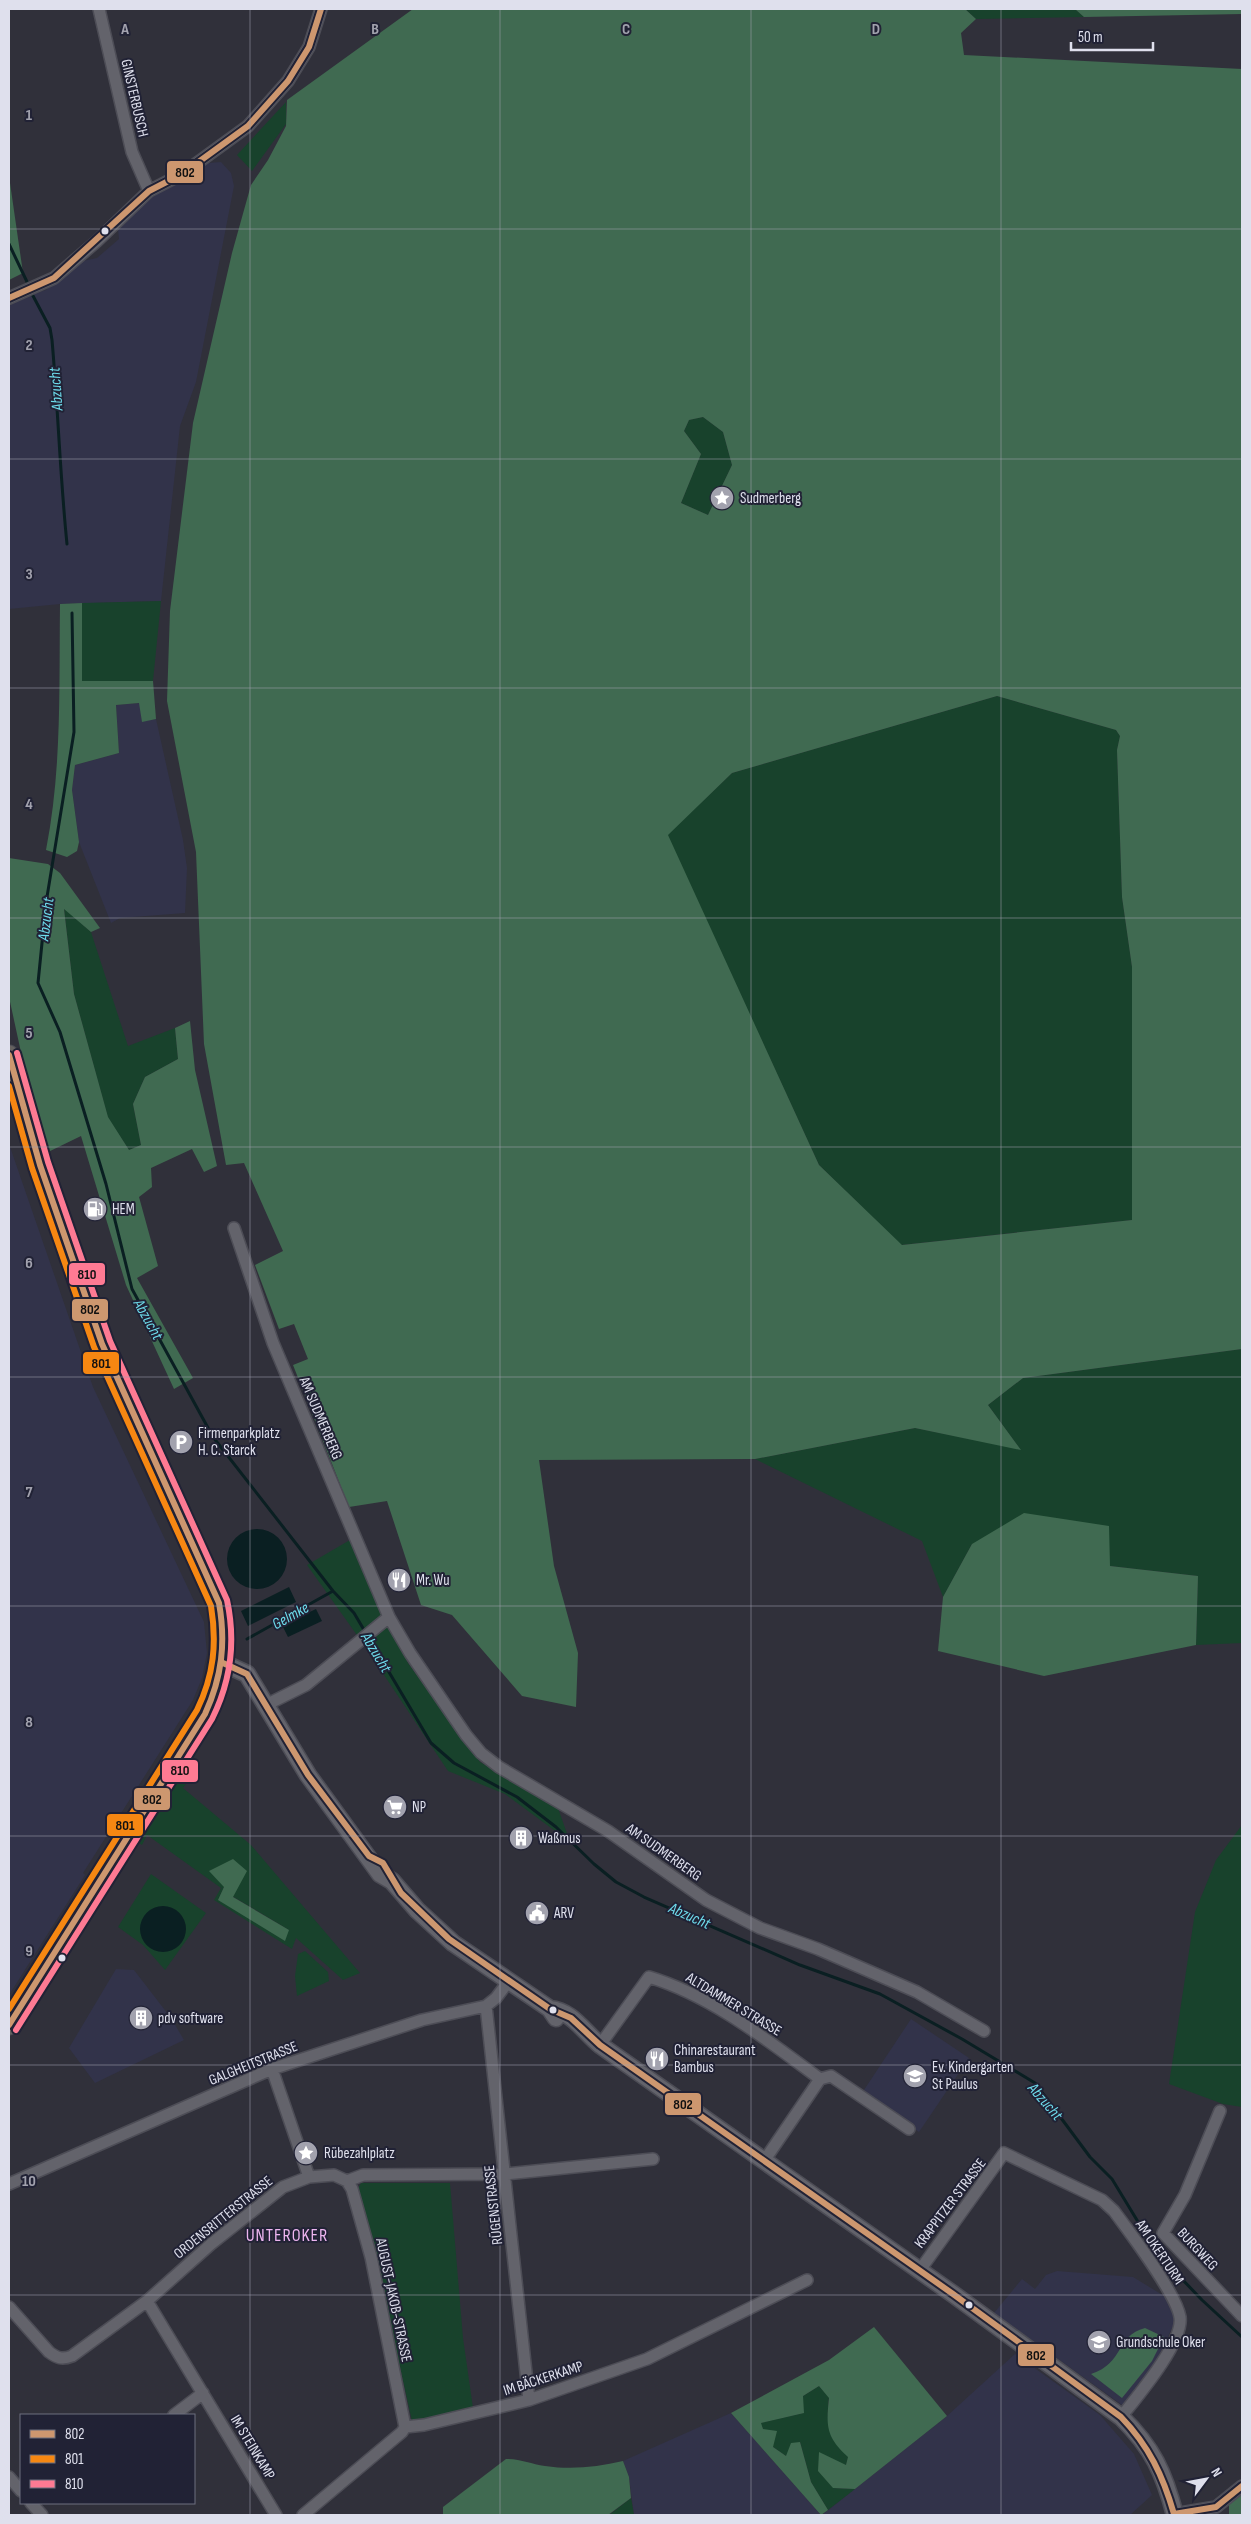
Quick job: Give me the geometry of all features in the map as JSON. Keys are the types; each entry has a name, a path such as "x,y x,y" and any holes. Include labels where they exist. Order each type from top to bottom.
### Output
{"main road":[{"path":"9,1055 43,1174 102,1344 120,1388 218,1603 223,1625 223,1663 217,1685 204,1714 9,2025"},
{"path":"223,1663 247,1674 308,1775 369,1856 373,1866 380,1874 392,1881 417,1910 453,1943 550,2009 555,2017 570,2028 582,2030 600,2045 920,2270 1120,2417 1142,2439 1154,2457 1167,2486 1174,2515"}],"street":[{"name":"GINSTERBUSCH","path":"99,9 132,152 149,192"},
{"path":"9,298 54,278 149,192 182,174 248,126 288,81 309,47 321,9"},
{"name":"AM SUDMERBERG","path":"234,1228 273,1343 389,1617 410,1654 466,1735 481,1753 499,1767 608,1831 706,1900 760,1928 818,1949 917,1992 984,2031"},
{"path":"266,1705 306,1685 389,1617"},
{"name":"ALTDAMMER STRASSE","path":"600,2045 649,1977 688,1991 768,2040 820,2079 831,2076 909,2129"},
{"path":"486,2006 496,1998 508,1982"},
{"name":"GALGHEITSTRASSE","path":"9,2184 272,2069 422,2020 486,2006"},
{"name":"RÜGENSTRASSE","path":"486,2006 529,2400"},
{"path":"272,2069 309,2177"},
{"path":"764,2161 820,2079"},
{"name":"BURGWEG","path":"1220,2111 1185,2196 1163,2234 1242,2316"},
{"name":"KRAPPITZER STRASSE","path":"920,2270 1004,2153"},
{"name":"AM OKERTURM","path":"1004,2153 1102,2200 1114,2211 1171,2294 1180,2318 1175,2336 1159,2369 1120,2417"},
{"name":"ORDENSRITTERSTRASSE","path":"9,2307 49,2352 56,2358 64,2359 72,2356 146,2301 218,2238 278,2190 309,2177 334,2175 347,2181 363,2176 504,2174 653,2159"},
{"name":"AUGUST-JAKOB-STRASSE","path":"347,2181 352,2188 371,2256 405,2427"},
{"name":"IM BÄCKERKAMP","path":"405,2427 424,2425 529,2400 647,2359 807,2280"},
{"name":"IM STEINKAMP","path":"146,2301 204,2393 276,2515"},
{"path":"175,2414 204,2393"},
{"path":"302,2515 402,2432 405,2427"},
{"path":"9,2478 20,2491"},
{"path":"1174,2515 1216,2507 1242,2486"},
{"path":"32,2504 42,2515"}],"shaded area":[{"path":"221,162 231,173 234,186 196,382 180,426 161,601 60,604 9,609 9,301 46,290 78,262 97,258 119,239 118,229 158,191 208,163"},
{"path":"140,703 142,721 156,719 183,840 187,868 185,913 120,918 111,923 79,842 72,790 75,765 119,753 116,705"},
{"path":"9,1144 93,1387 204,1622 207,1653 202,1678 193,1700 83,1873 85,1875 9,1995"},
{"path":"251,1529 263,1529 279,1537 285,1547 287,1559 285,1571 279,1581 263,1589 251,1589 235,1581 227,1565 227,1553 235,1537"},
{"path":"289,1587 296,1602 248,1626 241,1611"},
{"path":"316,1609 322,1621 288,1637 282,1625"},
{"path":"163,1906 176,1910 182,1916 186,1929 182,1942 176,1948 163,1952 150,1948 144,1942 140,1929 144,1916 150,1910"},
{"path":"116,1969 134,1970 171,2018 184,2040 95,2083 69,2048"},
{"name":"Ev. Kindergarten St Paulus","path":"911,2019 969,2058 919,2132 862,2093"},
{"name":"Grundschule Oker","path":"1057,2271 1133,2277 1169,2299 1176,2320 1155,2364 1122,2405 994,2313 1022,2279 1035,2289 1046,2275"},
{"path":"1015,2354 1100,2415 1134,2454 1152,2495 1130,2515 822,2515 947,2416"},
{"path":"731,2413 821,2515 634,2515 629,2477 623,2461"}],"green space":[{"path":"413,9 965,9 976,19 961,33 964,55 1242,69 1242,1349 1023,1378 988,1405 1021,1450 915,1428 755,1459 539,1460 554,1566 578,1653 576,1707 522,1696 452,1615 421,1605 387,1501 349,1507 293,1365 308,1359 294,1324 279,1329 255,1265 283,1251 244,1163 226,1165 204,1044 196,852 167,701 170,611 193,423 232,253 251,185 268,160 286,126 287,100","holes":["703,417 723,432 732,465 708,515 681,503 701,454 684,431 689,420","997,696 1116,730 1120,736 1117,750 1122,897 1132,967 1132,1220 902,1245 819,1165 668,835 732,773"]},
{"path":"965,9 1075,9 1084,17 976,19"},
{"path":"1075,9 1242,9 1242,14 1084,17"},
{"path":"286,102 286,124 252,171 237,155"},
{"path":"9,176 23,273 9,280"},
{"path":"703,417 723,432 732,465 708,515 681,503 701,454 684,431 689,420"},
{"path":"161,601 153,681 82,681 82,603"},
{"path":"82,603 82,681 153,681 156,719 142,722 139,703 116,705 119,753 75,765 72,790 79,842 77,851 67,857 46,850 55,789 57,758 60,604"},
{"path":"997,696 1116,730 1120,736 1117,750 1122,897 1132,967 1132,1220 901,1245 819,1165 667,835 732,773"},
{"path":"9,858 48,864 60,873 100,928 91,932 64,909 74,994 108,1117 129,1150 141,1145 133,1104 145,1077 178,1059 175,1028 190,1021 195,1070 217,1166 204,1172 192,1149 151,1168 152,1187 139,1197 158,1266 137,1278 193,1378 174,1389 126,1285 81,1136 46,1153 27,1080 9,997"},
{"path":"64,908 91,932 128,1046 175,1028 178,1059 145,1077 133,1104 141,1145 129,1150 108,1118 74,994"},
{"path":"1242,1349 1242,1643 1196,1645 1198,1576 1110,1566 972,1544 943,1597 922,1541 755,1459 915,1428 1020,1449 988,1405 1023,1378"},
{"path":"1024,1513 1109,1526 1110,1566 1198,1576 1196,1645 1044,1676 938,1651 943,1597 972,1544"},
{"path":"350,1540 408,1663 480,1762 558,1808 570,1842 505,1794 448,1771 364,1645 307,1565"},
{"path":"187,1760 197,1768 183,1788 251,1845 360,1973 343,1980 296,1938 292,1949 214,1900 221,1888 147,1835 142,1845 136,1841","holes":["224,1887 232,1896 289,1930 218,1900"]},
{"path":"1242,1825 1242,2107 1223,2104 1169,2084 1195,1912 1216,1860"},
{"path":"233,1859 247,1871 233,1897 289,1930 285,1941 218,1900 224,1887 209,1871"},
{"path":"151,1874 206,1913 165,1970 143,1945 118,1927"},
{"path":"305,1951 328,1972 329,1981 297,1996 295,1976 298,1954"},
{"path":"361,2183 450,2183 463,2338 473,2408 412,2421 375,2255 358,2195 358,2188"},
{"path":"874,2327 947,2416 855,2489 833,2488 818,2471 819,2452 846,2465 848,2457 835,2443 829,2430 829,2398 819,2386 803,2396 804,2413 761,2423 763,2429 777,2431 773,2447 786,2456 791,2443 800,2442 811,2482 828,2510 821,2515 731,2413 829,2360"},
{"path":"1145,2328 1164,2337 1152,2361 1122,2398 1091,2374 1110,2363 1129,2337"},
{"path":"819,2386 829,2397 828,2422 833,2437 849,2456 833,2488 855,2489 828,2510 811,2482 800,2442 786,2456 773,2447 760,2423 803,2413 803,2396"},
{"path":"506,2459 565,2468 623,2461 629,2477 631,2498 608,2515 443,2515 443,2507"},
{"path":"1242,2493 1242,2515 1229,2515 1229,2505"},
{"path":"631,2498 634,2515 609,2515"}],"waterway":[{"name":"Abzucht","path":"9,244 29,286"},
{"name":"Abzucht","path":"31,292 50,328 52,340 67,544"},
{"name":"Abzucht","path":"72,613 74,732 46,903 38,983 60,1032 106,1184 132,1289 213,1437 333,1591 354,1613 431,1743 454,1763 517,1797 556,1827 594,1864 616,1882 644,1897 800,1965 880,1994 962,2039 1035,2083 1090,2157 1112,2179 1157,2253 1202,2300 1242,2337"},
{"name":"Gelmke","path":"247,1639 333,1591"}],"transit line":[{"name":"802","path":"9,298 54,278 149,191 182,174 248,126 288,81 309,47 321,9"},
{"name":"810","path":"16,2030 212,1719 224,1690 231,1646 230,1616 227,1600 110,1341 48,1162 17,1053"},
{"name":"802","path":"9,1055 40,1165 102,1344 219,1603 222,1632 219,1673 205,1714 9,2025"},
{"name":"801","path":"9,1086 32,1168 94,1347 211,1606 214,1633 213,1659 203,1697 197,1710 9,2009"},
{"name":"802","path":"223,1663 247,1674 308,1775 369,1856 383,1863 401,1893 449,1939 550,2009 571,2018 600,2045 953,2294 1121,2417 1140,2439 1154,2462 1174,2514"},
{"name":"802","path":"1174,2514 1216,2507 1242,2486"}],"place":[{"name":"Sudmerberg","path":"722,498"},
{"name":"HEM","path":"95,1209"},
{"name":"Firmenparkplatz H. C. Starck","path":"181,1442"},
{"name":"Mr. Wu","path":"399,1580"},
{"name":"NP","path":"395,1807"},
{"name":"Waßmus","path":"521,1838"},
{"name":"ARV","path":"537,1913"},
{"name":"pdv software","path":"141,2018"},
{"name":"Chinarestaurant Bambus","path":"657,2059"},
{"name":"Ev. Kindergarten St Paulus","path":"915,2076"},
{"name":"Rübezahlplatz","path":"306,2153"},
{"name":"Grundschule Oker","path":"1099,2342"}],"district":[{"name":"UNTEROKER","path":"287,2235"}]}
